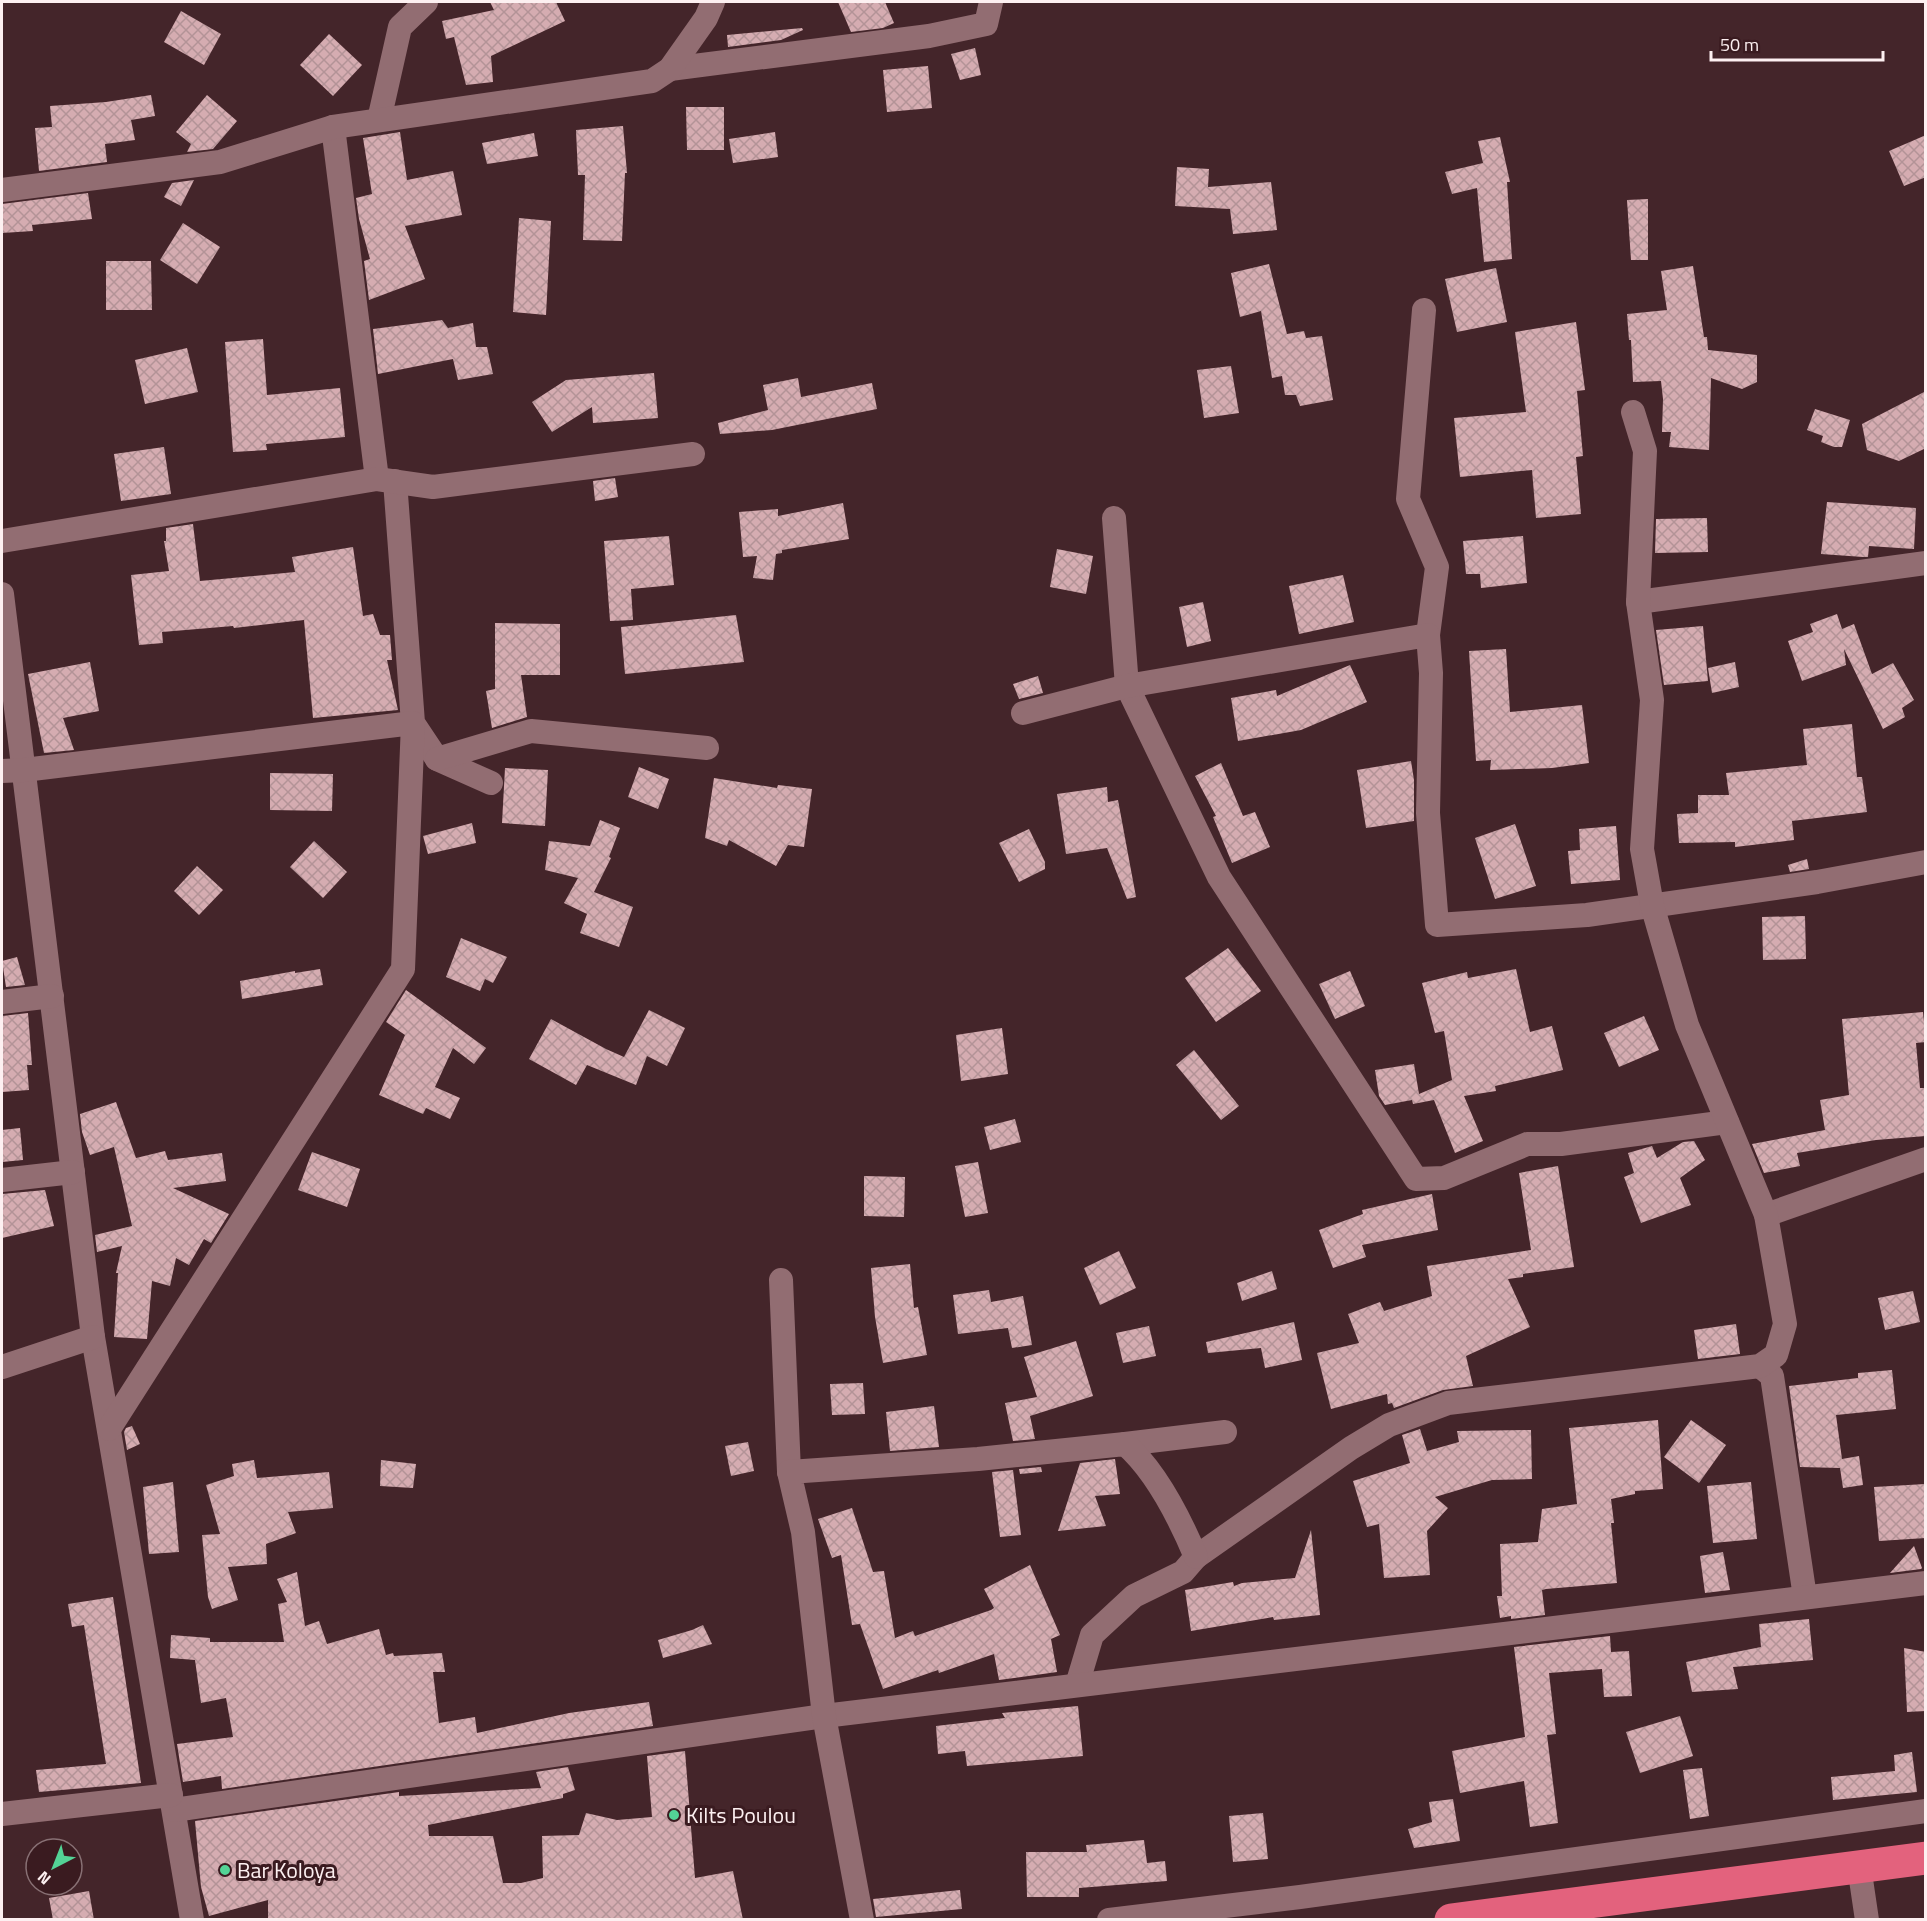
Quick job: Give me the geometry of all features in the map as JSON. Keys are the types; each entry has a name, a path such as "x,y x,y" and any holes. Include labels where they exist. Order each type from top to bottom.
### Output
{"highway":[{"path":"1451,1920 1926,1858"}],"street":[{"path":"379,120 399,27 426,2"},
{"path":"2,190 220,162 333,127 652,81 670,69 706,18 713,2"},
{"path":"670,69 929,36 986,24 991,2"},
{"path":"109,1429 403,969 413,723 386,480 333,127"},
{"path":"1424,310 1408,499 1437,567 1428,635 1431,673 1428,813 1437,925 1587,915 1817,882 1926,862"},
{"path":"1077,1685 1092,1635 1134,1596 1183,1572 1197,1557 1351,1448 1389,1425 1449,1403 1760,1366 1776,1355 1785,1323 1766,1215 1687,1025 1652,905 1642,849 1652,700 1638,602 1645,451 1633,412"},
{"path":"2,541 386,480 433,487 693,454"},
{"path":"1114,518 1127,686 1219,877 1416,1179 1444,1178 1527,1144 1561,1144 1727,1122"},
{"path":"1638,602 1926,562"},
{"path":"2,594 13,771 52,996 93,1337 192,1920"},
{"path":"1023,713 1127,686 1428,635"},
{"path":"413,723 437,759 491,783"},
{"path":"13,771 413,723"},
{"path":"437,759 531,731 707,748"},
{"path":"2,1002 52,996"},
{"path":"1766,1215 1926,1159"},
{"path":"2,1180 73,1172"},
{"path":"781,1280 789,1472 803,1532 824,1716 862,1920"},
{"path":"2,1367 93,1337"},
{"path":"1760,1366 1772,1376 1805,1597"},
{"path":"789,1472 978,1459 1225,1432"},
{"path":"1125,1444 1136,1454 1179,1518 1197,1557"},
{"path":"2,1814 172,1802 824,1716 1926,1583"},
{"path":"1109,1920 1300,1897 1926,1811"},
{"path":"1859,1866 1867,1920"}],"building":[{"path":"490,2 556,2 565,21 491,56 493,82 466,85 454,37 446,39 442,21 494,10"},
{"path":"838,2 885,2 894,23 883,28 851,32"},
{"path":"181,11 221,34 204,65 164,42"},
{"path":"802,28 803,30 781,40 728,47 727,35"},
{"path":"329,34 362,65 333,96 300,65"},
{"path":"975,48 981,75 960,80 951,54"},
{"path":"928,66 932,108 887,112 883,70"},
{"path":"151,95 155,116 131,120 135,140 105,144 107,162 39,171 35,128 52,127 50,106 106,102"},
{"path":"207,95 237,121 213,149 187,152 191,144 176,132"},
{"path":"686,107 724,107 724,150 687,150"},
{"path":"623,126 627,173 625,173 622,241 583,240 585,175 578,175 576,130"},
{"path":"400,132 407,180 453,171 462,215 405,226 425,279 369,300 364,261 370,259 356,198 372,194 363,138"},
{"path":"775,132 778,157 733,163 729,139"},
{"path":"534,133 538,156 487,164 482,143"},
{"path":"1926,135 1926,177 1904,186 1889,151"},
{"path":"1500,137 1510,182 1507,182 1512,259 1484,262 1477,188 1452,194 1445,172 1483,163 1478,141"},
{"path":"1177,167 1209,169 1208,187 1271,182 1277,230 1233,234 1230,209 1175,206"},
{"path":"194,180 181,206 164,197 172,183"},
{"path":"88,193 92,219 32,225 33,231 2,233 2,204"},
{"path":"1648,199 1648,260 1631,260 1627,200"},
{"path":"519,218 551,221 546,315 513,312"},
{"path":"183,223 220,247 197,284 160,260"},
{"path":"106,261 151,261 152,310 106,310"},
{"path":"1269,264 1287,334 1304,331 1306,338 1322,336 1333,400 1300,406 1296,395 1285,395 1282,376 1272,378 1261,311 1240,317 1231,273"},
{"path":"1693,266 1708,350 1757,355 1757,382 1742,389 1711,378 1709,450 1669,447 1671,432 1662,432 1661,381 1633,382 1631,340 1629,340 1627,314 1667,310 1661,271"},
{"path":"1496,268 1507,322 1457,332 1445,279"},
{"path":"442,320 448,328 473,323 476,347 487,347 493,374 458,380 453,359 378,374 373,329"},
{"path":"1576,322 1585,390 1577,391 1583,456 1576,457 1581,514 1536,518 1532,470 1460,477 1454,418 1526,412 1515,332"},
{"path":"263,339 267,395 340,388 345,437 266,444 267,450 233,452 225,342"},
{"path":"187,348 198,392 145,404 135,360"},
{"path":"1231,366 1239,413 1204,418 1197,370"},
{"path":"654,373 658,418 593,423 592,407 552,432 532,402 566,380"},
{"path":"798,378 801,397 872,383 877,409 772,430 720,434 718,423 768,410 763,385"},
{"path":"1926,391 1926,448 1899,461 1867,450 1862,424"},
{"path":"1815,409 1850,420 1842,447 1834,447 1821,442 1823,436 1807,430"},
{"path":"164,447 171,494 121,501 114,454"},
{"path":"615,478 618,497 595,501 593,481"},
{"path":"1827,502 1916,508 1914,549 1869,546 1868,557 1821,554"},
{"path":"843,503 849,539 782,550 782,553 776,554 773,580 753,578 757,556 743,557 739,512 778,509 778,516"},
{"path":"1707,518 1708,552 1655,553 1656,519"},
{"path":"193,524 200,581 295,572 292,557 353,547 363,616 373,614 380,635 390,635 392,660 387,660 398,710 313,718 304,620 234,628 233,626 162,632 163,643 139,645 131,575 169,571 164,541 166,541 166,528"},
{"path":"669,536 674,585 631,589 633,620 610,621 604,541"},
{"path":"1523,536 1527,583 1481,588 1480,574 1466,574 1463,541"},
{"path":"1057,549 1093,556 1086,594 1050,587"},
{"path":"1343,575 1354,622 1299,634 1289,586"},
{"path":"1203,602 1211,641 1187,647 1179,607"},
{"path":"1837,614 1842,629 1854,624 1872,674 1893,663 1914,700 1902,708 1905,717 1883,729 1844,649 1846,665 1802,681 1788,641 1813,632 1810,624"},
{"path":"736,615 744,662 625,674 621,627"},
{"path":"495,623 560,624 560,675 521,675 527,717 492,728 486,691 495,689"},
{"path":"1703,626 1708,681 1664,685 1656,630"},
{"path":"1506,649 1510,712 1582,705 1589,763 1552,768 1490,770 1491,760 1476,761 1469,651"},
{"path":"90,662 99,711 63,718 74,750 44,753 28,674"},
{"path":"1735,662 1739,687 1712,693 1708,668"},
{"path":"1350,665 1367,702 1301,730 1238,741 1231,698 1276,690 1277,696"},
{"path":"1038,676 1043,693 1019,699 1013,684"},
{"path":"1852,724 1857,777 1862,777 1867,812 1792,821 1794,840 1735,847 1735,842 1679,843 1677,814 1698,813 1698,795 1729,795 1726,773 1807,765 1803,729"},
{"path":"1411,761 1414,780 1414,821 1366,828 1357,770"},
{"path":"1221,763 1243,816 1255,812 1270,847 1232,863 1213,817 1216,816 1195,776"},
{"path":"639,767 669,779 658,809 628,797"},
{"path":"505,768 548,770 545,826 502,823"},
{"path":"270,773 333,774 332,811 270,810"},
{"path":"714,778 777,788 778,785 812,789 804,847 788,845 776,866 729,840 727,846 705,838"},
{"path":"1107,787 1108,802 1118,800 1136,897 1127,899 1107,848 1066,854 1057,794"},
{"path":"600,820 620,828 609,857 611,858 594,892 633,907 619,947 580,933 587,914 564,903 578,878 545,870 549,841 590,846"},
{"path":"472,823 476,843 428,854 423,836"},
{"path":"1515,824 1536,886 1495,899 1475,838"},
{"path":"1616,826 1620,880 1571,884 1568,851 1580,850 1579,829"},
{"path":"1029,829 1045,862 1045,869 1019,882 999,843"},
{"path":"314,841 347,872 323,898 290,867"},
{"path":"1807,859 1809,869 1790,872 1788,865"},
{"path":"197,866 223,890 199,915 174,891"},
{"path":"1805,916 1806,959 1763,960 1762,917"},
{"path":"461,938 507,957 493,983 485,979 480,991 446,977"},
{"path":"1228,948 1261,991 1216,1022 1185,978"},
{"path":"17,957 25,985 6,987 2,961"},
{"path":"320,969 323,985 242,999 240,981"},
{"path":"1516,969 1530,1032 1552,1026 1563,1070 1495,1086 1496,1091 1464,1096 1483,1141 1455,1153 1434,1100 1413,1104 1412,1100 1385,1105 1379,1096 1375,1070 1414,1064 1419,1094 1452,1080 1444,1031 1435,1033 1422,983 1467,972 1468,978"},
{"path":"1350,971 1365,1006 1335,1019 1319,984"},
{"path":"406,990 486,1048 474,1064 453,1048 435,1087 460,1098 450,1119 426,1108 423,1114 379,1095 405,1035 386,1022"},
{"path":"649,1010 685,1028 667,1066 647,1056 636,1085 587,1065 576,1085 529,1059 551,1019 624,1057"},
{"path":"1923,1012 1926,1042 1916,1043 1920,1088 1926,1088 1926,1136 1876,1140 1797,1153 1800,1166 1764,1173 1752,1144 1825,1130 1820,1100 1849,1095 1842,1019"},
{"path":"28,1013 32,1065 27,1065 29,1090 2,1092 2,1016"},
{"path":"1644,1016 1659,1050 1619,1067 1604,1033"},
{"path":"1002,1028 1008,1074 961,1081 956,1035"},
{"path":"1194,1050 1239,1106 1221,1120 1176,1065"},
{"path":"116,1102 136,1158 165,1151 168,1160 222,1153 226,1181 173,1188 229,1214 211,1243 204,1239 189,1265 176,1258 170,1286 152,1281 147,1339 114,1337 118,1273 116,1273 122,1246 97,1252 95,1235 132,1226 114,1147 90,1155 82,1132 80,1114"},
{"path":"1015,1119 1021,1142 990,1150 984,1127"},
{"path":"20,1128 23,1160 2,1162 2,1130"},
{"path":"1694,1141 1705,1160 1680,1178 1691,1205 1641,1223 1624,1177 1634,1173 1628,1153 1652,1146 1657,1158 1683,1142"},
{"path":"312,1152 360,1169 347,1207 298,1190"},
{"path":"978,1162 988,1213 965,1217 955,1166"},
{"path":"1558,1166 1574,1267 1523,1274 1523,1277 1508,1279 1530,1327 1466,1356 1473,1386 1443,1390 1394,1408 1392,1403 1388,1404 1387,1394 1331,1409 1317,1353 1359,1343 1348,1314 1380,1302 1384,1311 1432,1296 1427,1266 1531,1250 1519,1173"},
{"path":"864,1176 905,1177 904,1217 864,1216"},
{"path":"45,1190 54,1226 2,1238 2,1194"},
{"path":"1432,1194 1438,1230 1362,1245 1366,1257 1333,1268 1319,1230 1363,1214 1362,1210"},
{"path":"1119,1251 1136,1288 1100,1305 1084,1268"},
{"path":"910,1264 914,1308 918,1307 927,1355 883,1363 875,1317 871,1268"},
{"path":"1272,1271 1277,1289 1242,1301 1237,1283"},
{"path":"989,1290 991,1302 1023,1296 1032,1345 1012,1348 1008,1328 958,1334 953,1295"},
{"path":"1913,1291 1920,1322 1885,1330 1878,1298"},
{"path":"1294,1322 1302,1360 1265,1368 1261,1348 1208,1353 1206,1342"},
{"path":"1736,1324 1740,1354 1698,1359 1694,1330"},
{"path":"1149,1326 1156,1356 1123,1363 1116,1333"},
{"path":"1076,1341 1093,1396 1030,1416 1035,1439 1013,1441 1005,1403 1037,1397 1024,1357"},
{"path":"1892,1370 1896,1409 1836,1415 1842,1459 1859,1456 1863,1485 1843,1488 1840,1468 1800,1467 1789,1386 1858,1378 1858,1373"},
{"path":"863,1383 865,1414 832,1415 830,1384"},
{"path":"934,1406 939,1447 890,1451 886,1412"},
{"path":"1658,1420 1663,1489 1635,1491 1635,1494 1611,1499 1617,1583 1542,1590 1545,1615 1500,1618 1497,1596 1502,1596 1500,1544 1538,1542 1542,1509 1577,1504 1569,1428"},
{"path":"1691,1420 1726,1445 1699,1483 1664,1457"},
{"path":"132,1426 140,1444 127,1450 124,1432 126,1428"},
{"path":"1420,1429 1427,1451 1459,1442 1457,1431 1531,1430 1532,1479 1492,1480 1435,1497 1448,1508 1427,1531 1430,1575 1384,1578 1379,1524 1367,1527 1353,1481 1410,1463 1402,1435"},
{"path":"748,1442 754,1471 731,1476 725,1446"},
{"path":"1115,1459 1120,1494 1095,1496 1106,1526 1058,1531 1080,1463"},
{"path":"254,1460 257,1478 329,1472 333,1508 288,1512 296,1533 266,1544 267,1564 228,1567 238,1600 212,1609 208,1597 202,1535 220,1534 206,1485 234,1476 232,1464"},
{"path":"381,1460 416,1464 413,1488 380,1486"},
{"path":"1041,1467 1042,1472 1020,1474 1019,1469"},
{"path":"1013,1470 1021,1535 1000,1537 992,1472"},
{"path":"173,1482 179,1552 149,1554 143,1487"},
{"path":"1751,1482 1757,1539 1713,1543 1707,1486"},
{"path":"1925,1484 1926,1538 1879,1541 1874,1487"},
{"path":"852,1508 873,1572 884,1571 895,1638 913,1631 915,1636 991,1610 994,1608 984,1589 1030,1565 1060,1635 1051,1639 1057,1672 999,1680 994,1654 883,1689 860,1624 852,1625 841,1555 832,1558 818,1519"},
{"path":"1311,1530 1320,1615 1274,1620 1273,1617 1191,1631 1185,1590 1233,1582 1234,1586 1242,1583 1295,1578"},
{"path":"1914,1546 1922,1568 1890,1573"},
{"path":"1723,1552 1730,1590 1705,1593 1700,1556"},
{"path":"297,1572 305,1626 319,1621 327,1644 379,1629 386,1655 442,1653 445,1672 433,1672 439,1723 475,1717 477,1733 569,1713 649,1702 653,1726 222,1789 221,1776 183,1782 177,1744 233,1737 226,1698 201,1703 195,1660 170,1658 171,1635 210,1638 210,1642 284,1642 278,1604 287,1602 277,1579"},
{"path":"113,1597 141,1783 39,1792 36,1770 106,1764 84,1625 72,1627 68,1604"},
{"path":"1809,1619 1813,1660 1733,1667 1738,1689 1692,1692 1686,1662 1761,1647 1759,1624"},
{"path":"703,1625 712,1644 663,1658 658,1640"},
{"path":"1610,1636 1611,1652 1629,1651 1632,1696 1604,1697 1602,1669 1549,1673 1556,1734 1547,1735 1558,1823 1530,1827 1524,1781 1460,1793 1452,1751 1525,1737 1514,1647"},
{"path":"1904,1648 1926,1652 1926,1711 1907,1712"},
{"path":"1078,1706 1083,1756 967,1766 965,1751 938,1754 936,1726 1005,1718 1002,1713"},
{"path":"1680,1716 1693,1756 1640,1773 1626,1732"},
{"path":"685,1751 695,1878 733,1871 743,1920 268,1920 268,1900 209,1916 201,1887 195,1821 399,1792 399,1796 541,1788 536,1772 568,1767 575,1790 563,1794 563,1798 428,1825 429,1836 493,1836 503,1883 521,1883 543,1878 542,1836 579,1835 586,1813 617,1820 652,1817 647,1756"},
{"path":"1912,1752 1917,1792 1833,1800 1831,1777 1895,1771 1894,1755"},
{"path":"1702,1768 1709,1816 1690,1819 1683,1770"},
{"path":"1453,1799 1460,1841 1414,1848 1408,1829 1432,1822 1429,1802"},
{"path":"1263,1813 1268,1859 1233,1862 1229,1816"},
{"path":"1144,1840 1147,1863 1165,1861 1167,1881 1079,1888 1079,1897 1027,1897 1026,1852 1087,1852 1086,1845"},
{"path":"960,1890 962,1909 876,1917 873,1899"},
{"path":"89,1891 94,1920 53,1920 49,1898 84,1897 84,1892"}],"place":[{"name":"Kilts Poulou","path":"674,1815"},
{"name":"Bar Koloya","path":"225,1870"}]}
